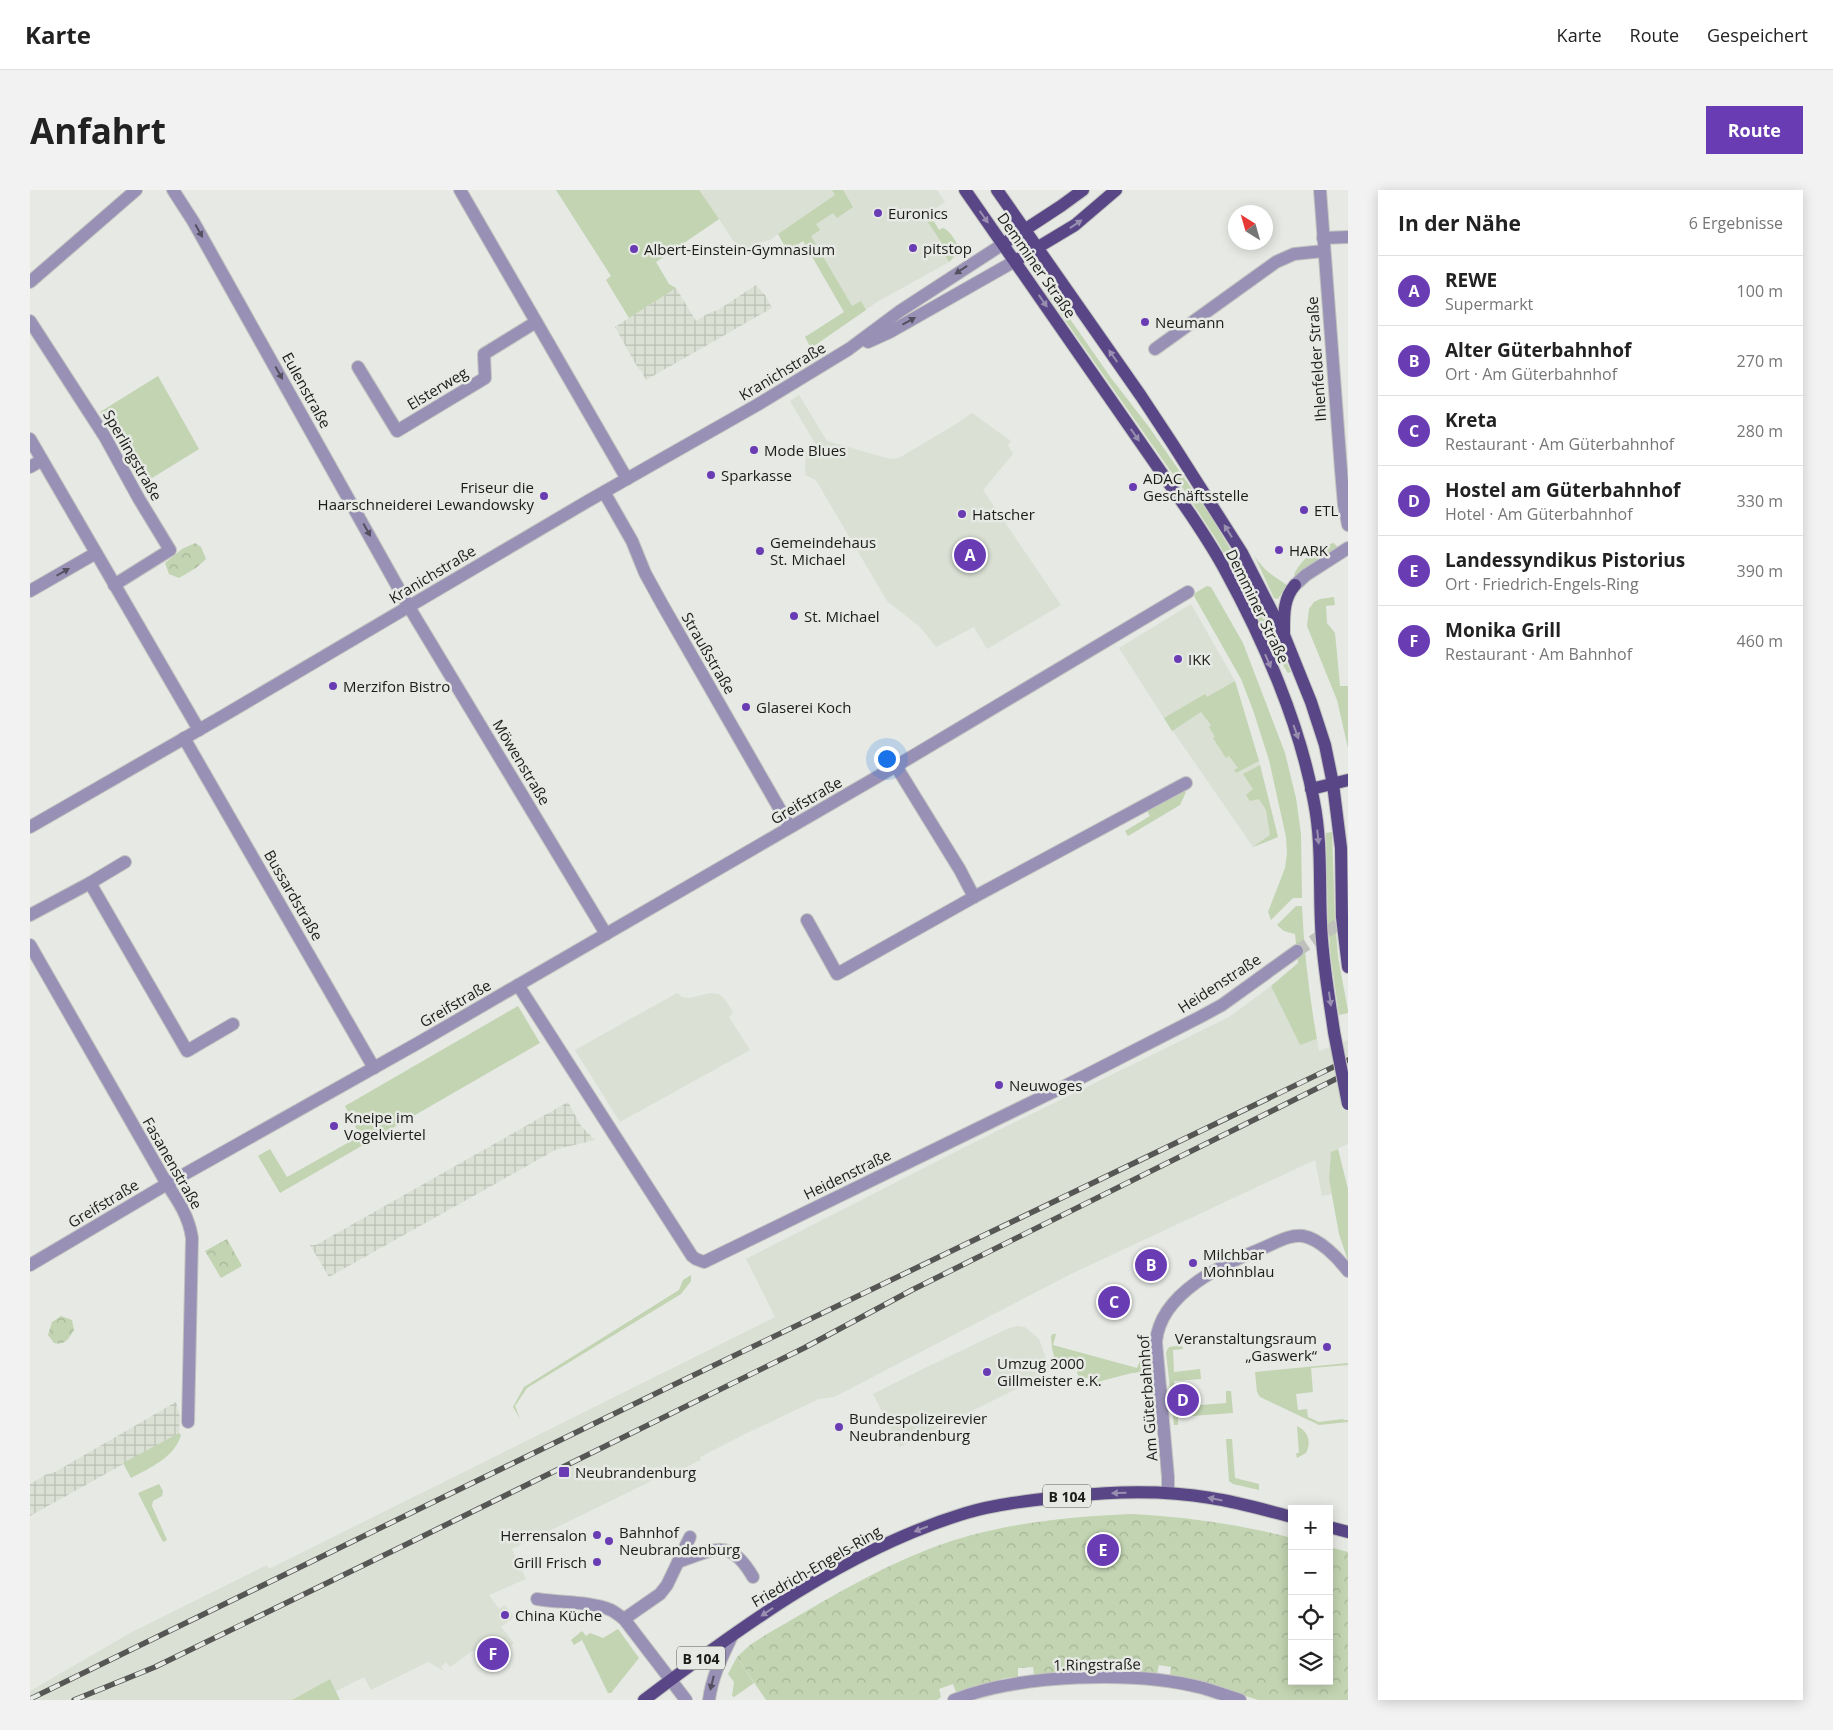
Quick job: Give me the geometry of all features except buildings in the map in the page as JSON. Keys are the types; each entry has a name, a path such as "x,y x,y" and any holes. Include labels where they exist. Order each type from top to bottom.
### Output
{"main road":[{"name":"Demminer Straße","path":"965,190 1191,515 1225,570 1258,636 1279,686 1301,746 1314,803 1320,850 1321,923 1324,960 1334,1032 1348,1104"},
{"name":"Demminer Straße","path":"997,190 1141,396 1210,502 1242,553 1284,636 1311,702 1325,745 1333,784 1341,848 1342,917 1348,966"},
{"path":"1002,244 1062,206 1083,190"},
{"path":"1015,261 1075,225 1116,190"},
{"path":"1284,636 1286,600 1289,592 1295,585"},
{"path":"1311,789 1348,780"},
{"name":"Friedrich-Engels-Ring","path":"644,1700 732,1636 799,1592 877,1548 921,1528 967,1513 1023,1501 1095,1493 1168,1493 1210,1498 1288,1516"},
{"path":"1333,1528 1348,1532"}],"street":[{"path":"30,282 136,190"},
{"name":"Eulenstraße","path":"173,190 194,221 409,607"},
{"path":"460,190 628,479"},
{"name":"Ihlenfelder Straße","path":"1320,190 1344,498 1348,525"},
{"path":"1155,349 1276,262 1294,254 1348,237"},
{"name":"Kranichstraße","path":"30,827 604,492 757,405 849,349 900,311 1002,244"},
{"name":"Kranichstraße","path":"849,349 890,332 1015,261"},
{"name":"Sperlingstraße","path":"30,321 104,437 170,550 114,585"},
{"name":"Elsterweg","path":"358,367 397,431 485,378 484,354 536,322"},
{"path":"30,439 198,730"},
{"path":"30,467 42,460"},
{"name":"Straußstraße","path":"604,492 632,541 645,573 662,604 790,827"},
{"path":"1295,585 1306,575 1348,548"},
{"path":"30,591 96,554"},
{"name":"Greifstraße","path":"30,1265 167,1184 374,1068 896,766 1188,592"},
{"name":"Möwenstraße","path":"409,607 606,934"},
{"name":"Bussardstraße","path":"184,738 374,1068"},
{"path":"896,766 974,896"},
{"path":"807,920 837,974 974,896 1186,784"},
{"path":"30,915 125,862"},
{"path":"90,883 187,1051 233,1024"},
{"name":"Fasanenstraße","path":"30,945 190,1223 192,1238 188,1422"},
{"name":"Heidenstraße","path":"518,985 692,1256 704,1262 1075,1081 1200,1017 1222,1005 1297,951"},
{"name":"Am Güterbahnhof","path":"1168,1493 1156,1342 1159,1324 1166,1312 1191,1286 1218,1269 1240,1257 1287,1238 1302,1236 1321,1245 1348,1271"},
{"path":"624,1619 660,1594 690,1537"},
{"path":"678,1562 710,1550 726,1549 740,1557 753,1577"},
{"path":"537,1599 556,1603 577,1603 610,1610 624,1619 686,1700"},
{"path":"709,1700 715,1672 732,1636"},
{"name":"1.Ringstraße","path":"954,1700 998,1686 1018,1683 1071,1678 1124,1677 1202,1688 1240,1700"}],"shaded area":[{"path":"556,190 937,190 945,202 929,213 939,230 946,229 957,243 959,252 949,262 877,302 857,316 800,219 770,240 754,244 741,253 719,219 656,262"},
{"path":"756,285 765,295 772,308 646,380 615,327 676,288 696,321 718,310"},
{"path":"799,395 827,441 890,459 899,458 972,413 1011,441 1008,445 1013,454 983,490 1061,605 987,649 974,627 936,647 920,627 887,601 817,482 805,475 806,451 816,445 790,401"},
{"path":"1191,604 1235,681 1259,761 1278,837 1253,847 1164,718 1119,648"},
{"path":"1271,986 1300,1045 1317,1039 1319,1051 1348,1040 1348,1144 1331,1152 1329,1179 1332,1194 1322,1196 1315,1160 1073,1273 834,1397 819,1399 700,1457 701,1460 668,1476 666,1474 512,1549 526,1579 489,1595 499,1609 505,1605 514,1617 501,1627 514,1643 491,1663 484,1655 481,1657 474,1650 450,1667 446,1662 441,1667 444,1671 428,1662 371,1690 364,1677 336,1691 330,1679 292,1700 30,1700 30,1691 132,1632 267,1565 269,1569 775,1317 746,1259 975,1142 1229,1017"},
{"path":"677,993 682,997 690,998 710,993 719,994 733,1012 729,1017 750,1050 620,1122 575,1050"},
{"path":"568,1102 581,1126 595,1140 557,1149 329,1277 310,1245 316,1245"},
{"name":"Umzug 2000 Gillmeister e.K.","path":"1025,1327 1039,1339 1049,1367 1040,1377 900,1447 873,1394 1009,1328"},
{"path":"176,1402 180,1417 179,1433 30,1516 30,1484 47,1474 55,1472"}],"green space":[{"name":"Albert-Einstein-Gymnasium","path":"556,190 699,190 719,219 656,262 669,284 676,288 629,318 606,280 611,276"},
{"path":"832,190 843,190 853,207 837,218 833,213 816,224 820,230 811,236 852,306 861,301 866,310 811,348 805,337 844,312 803,241 788,251 784,250 782,248 784,245 778,234 835,195"},
{"path":"929,213 939,230 943,228 949,232 957,245 959,252 949,262 940,247 943,245 924,216"},
{"path":"1050,290 1212,518 1249,581 1291,672 1288,673 1272,648 1242,585 1216,539 1046,293"},
{"path":"158,376 199,449 144,483 100,412"},
{"path":"195,543 201,547 206,559 196,568 179,578 169,574 165,563 182,549"},
{"path":"1334,543 1339,549 1294,575 1300,564 1310,554 1328,544"},
{"path":"1254,555 1264,568 1287,585 1278,599 1274,598"},
{"path":"1207,586 1211,587 1243,643 1285,753 1296,798 1301,834 1302,898 1293,898 1271,920 1268,912 1285,868 1287,854 1286,837 1269,760 1253,710 1241,679 1194,596 1195,593"},
{"path":"1334,597 1335,605 1326,606 1327,623 1335,633 1340,686 1348,686 1348,748 1337,700 1307,626 1309,609 1314,602"},
{"path":"1235,681 1259,761 1236,773 1234,770 1238,768 1229,756 1226,758 1213,738 1215,737 1209,727 1211,725 1201,712 1172,731 1164,718 1205,694 1207,697"},
{"path":"1260,765 1278,837 1253,847 1270,835 1266,810 1259,799 1250,801 1246,795 1253,789 1243,774"},
{"path":"1183,791 1186,792 1180,805 1128,836 1125,831 1150,816 1147,811"},
{"path":"1332,832 1338,957 1348,1011 1348,1013 1339,1015 1328,923 1326,833"},
{"path":"1296,906 1302,906 1307,973 1317,1039 1300,1045 1271,986 1298,963 1295,934 1284,931 1277,925"},
{"path":"518,1006 540,1043 280,1193 258,1156 270,1149 287,1177 360,1136 345,1106"},
{"path":"1338,1149 1348,1189 1348,1261 1339,1234 1329,1179 1331,1152"},
{"path":"227,1239 242,1266 221,1278 205,1251"},
{"path":"691,1275 691,1281 681,1294 527,1388 515,1406 520,1419 513,1407 524,1387 679,1290 683,1280"},
{"path":"61,1316 72,1320 74,1330 64,1342 54,1343 48,1335 52,1322"},
{"path":"1056,1334 1053,1345 1137,1368 1142,1357 1150,1368 1153,1388 1149,1388 1147,1372 1132,1373 1097,1382 1096,1377 1079,1379 1077,1374 1078,1367 1056,1365 1052,1348 1051,1336"},
{"path":"1182,1345 1183,1349 1173,1350 1174,1372 1200,1369 1201,1379 1174,1381 1176,1407 1226,1403 1226,1391 1231,1391 1233,1413 1178,1417 1178,1425 1174,1425 1166,1352 1169,1347"},
{"path":"1348,1363 1348,1365 1311,1368 1313,1392 1296,1394 1298,1410 1307,1409 1308,1417 1319,1422 1343,1419 1348,1420 1348,1422 1319,1425 1260,1397 1257,1392 1255,1372"},
{"path":"1297,1426 1308,1437 1309,1445 1306,1453 1297,1458 1296,1453 1299,1453"},
{"path":"179,1433 181,1435 178,1443 167,1456 154,1466 131,1478 123,1463"},
{"path":"1226,1439 1232,1439 1235,1478 1259,1484 1259,1490 1233,1484 1229,1481"},
{"path":"159,1484 163,1491 162,1496 153,1501 152,1506 167,1540 163,1542 138,1493"},
{"path":"1131,1514 1172,1517 1212,1522 1288,1537 1288,1685 1333,1685 1333,1548 1348,1552 1348,1700 1258,1700 1203,1682 1170,1676 1171,1667 1159,1665 1157,1674 1034,1675 1033,1667 1018,1668 1018,1677 1005,1678 956,1692 953,1684 939,1689 941,1697 937,1700 766,1700 737,1657 750,1645 767,1634 826,1600 887,1567 929,1549 978,1533 1028,1523"},
{"path":"618,1629 639,1658 611,1693 608,1693 582,1640 574,1645 571,1640 582,1631 586,1636 590,1633 603,1638"},
{"path":"737,1657 754,1683 734,1697 732,1696 734,1682 728,1674"},
{"path":"330,1679 340,1700 292,1700"}],"tunnel":[{"path":"1297,951 1348,918"}],"railway":[{"path":"30,1699 669,1387 1348,1060"},
{"path":"74,1700 155,1667 409,1543 804,1348 912,1290 1348,1073"}],"place":[{"name":"Euronics","path":"878,213"},
{"name":"pitstop","path":"913,248"},
{"name":"Albert-Einstein-Gymnasium","path":"634,249"},
{"name":"Neumann","path":"1145,322"},
{"name":"Mode Blues","path":"754,450"},
{"name":"Sparkasse","path":"711,475"},
{"name":"ADAC Geschäftsstelle","path":"1133,487"},
{"name":"Friseur die Haarschneiderei Lewandowsky","path":"544,496"},
{"name":"ETL","path":"1304,510"},
{"name":"Hatscher","path":"962,514"},
{"name":"HARK","path":"1279,550"},
{"name":"Gemeindehaus St. Michael","path":"760,551"},
{"name":"REWE","path":"970,555"},
{"name":"St. Michael","path":"794,616"},
{"name":"IKK","path":"1178,659"},
{"name":"Merzifon Bistro","path":"333,686"},
{"name":"Glaserei Koch","path":"746,707"},
{"name":"Neuwoges","path":"999,1085"},
{"name":"Kneipe im Vogelviertel","path":"334,1126"},
{"name":"Milchbar Mohnblau","path":"1193,1263"},
{"name":"Alter Güterbahnhof","path":"1151,1265"},
{"name":"Kreta","path":"1114,1302"},
{"name":"Veranstaltungsraum „Gaswerk“","path":"1327,1347"},
{"name":"Umzug 2000 Gillmeister e.K.","path":"987,1372"},
{"name":"Hostel am Güterbahnhof","path":"1183,1400"},
{"name":"Bundespolizeirevier Neubrandenburg","path":"839,1427"},
{"name":"Neubrandenburg","path":"564,1472"},
{"name":"Herrensalon","path":"597,1535"},
{"name":"Bahnhof Neubrandenburg","path":"609,1541"},
{"name":"Landessyndikus Pistorius","path":"1103,1550"},
{"name":"Grill Frisch","path":"597,1562"},
{"name":"China Küche","path":"505,1615"},
{"name":"Monika Grill","path":"493,1654"}]}
